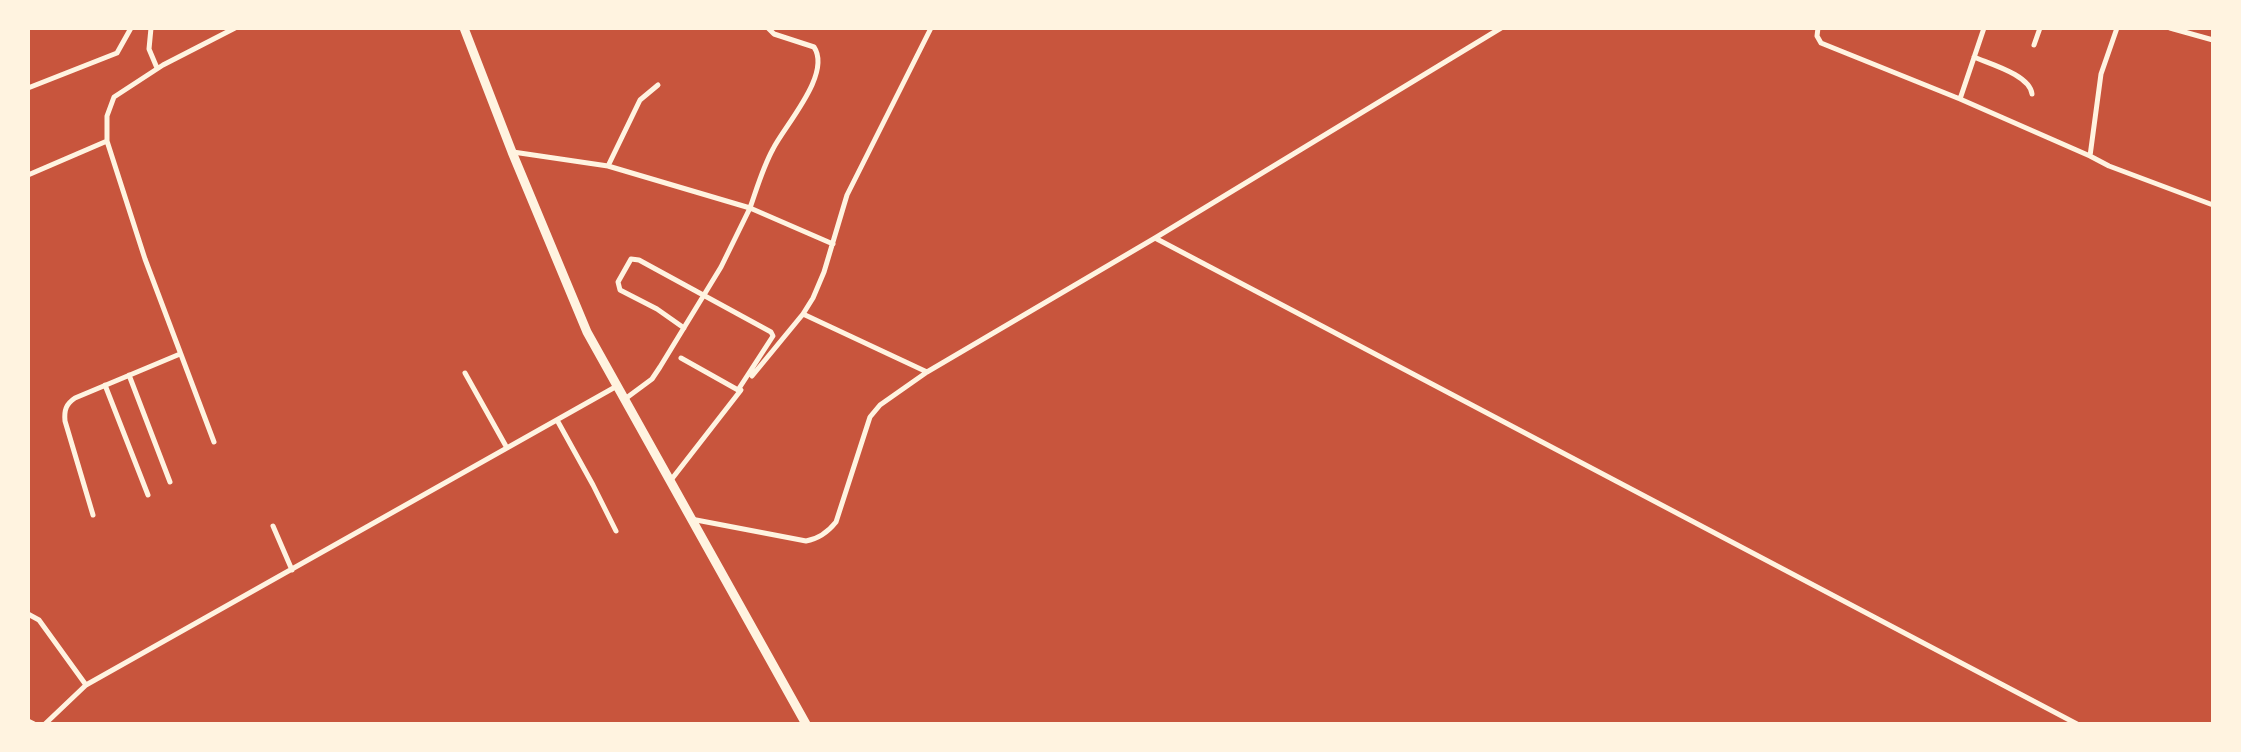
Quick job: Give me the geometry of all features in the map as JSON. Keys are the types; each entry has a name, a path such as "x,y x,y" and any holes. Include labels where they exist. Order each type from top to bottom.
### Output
{"highway":[{"path":"464,28 587,332 806,724"}],"street":[{"path":"28,88 117,53 131,28"},
{"path":"151,28 149,49 157,68"},
{"path":"214,442 145,259 107,141 107,116 114,97 157,68 235,28"},
{"path":"625,399 652,379 721,267 750,208 773,148 815,77 818,50 774,34 768,28"},
{"path":"670,481 813,298 847,195 931,28"},
{"path":"691,519 806,541 818,538 836,522 874,410 927,372 1501,28"},
{"path":"1818,28 1817,36 1821,43 1960,99 2109,166 2213,205"},
{"path":"1960,99 1984,28"},
{"path":"2034,45 2040,28"},
{"path":"2090,156 2101,74 2117,28"},
{"path":"2170,28 2213,40"},
{"path":"1974,57 2026,81 2032,94"},
{"path":"608,166 640,100 658,85"},
{"path":"28,175 107,141"},
{"path":"512,152 608,166 750,208 833,244"},
{"path":"1155,238 2077,724"},
{"path":"681,358 738,390 773,336 771,332 639,260 633,258 629,261 617,283 620,290 657,309 684,328"},
{"path":"803,314 927,372"},
{"path":"93,515 64,415 68,402 180,354"},
{"path":"465,373 507,448"},
{"path":"129,375 170,482"},
{"path":"105,385 148,495"},
{"path":"45,724 86,685 617,386"},
{"path":"557,420 616,531"},
{"path":"273,526 292,570"},
{"path":"28,614 39,620 86,685"},
{"path":"28,721 34,724"}]}
